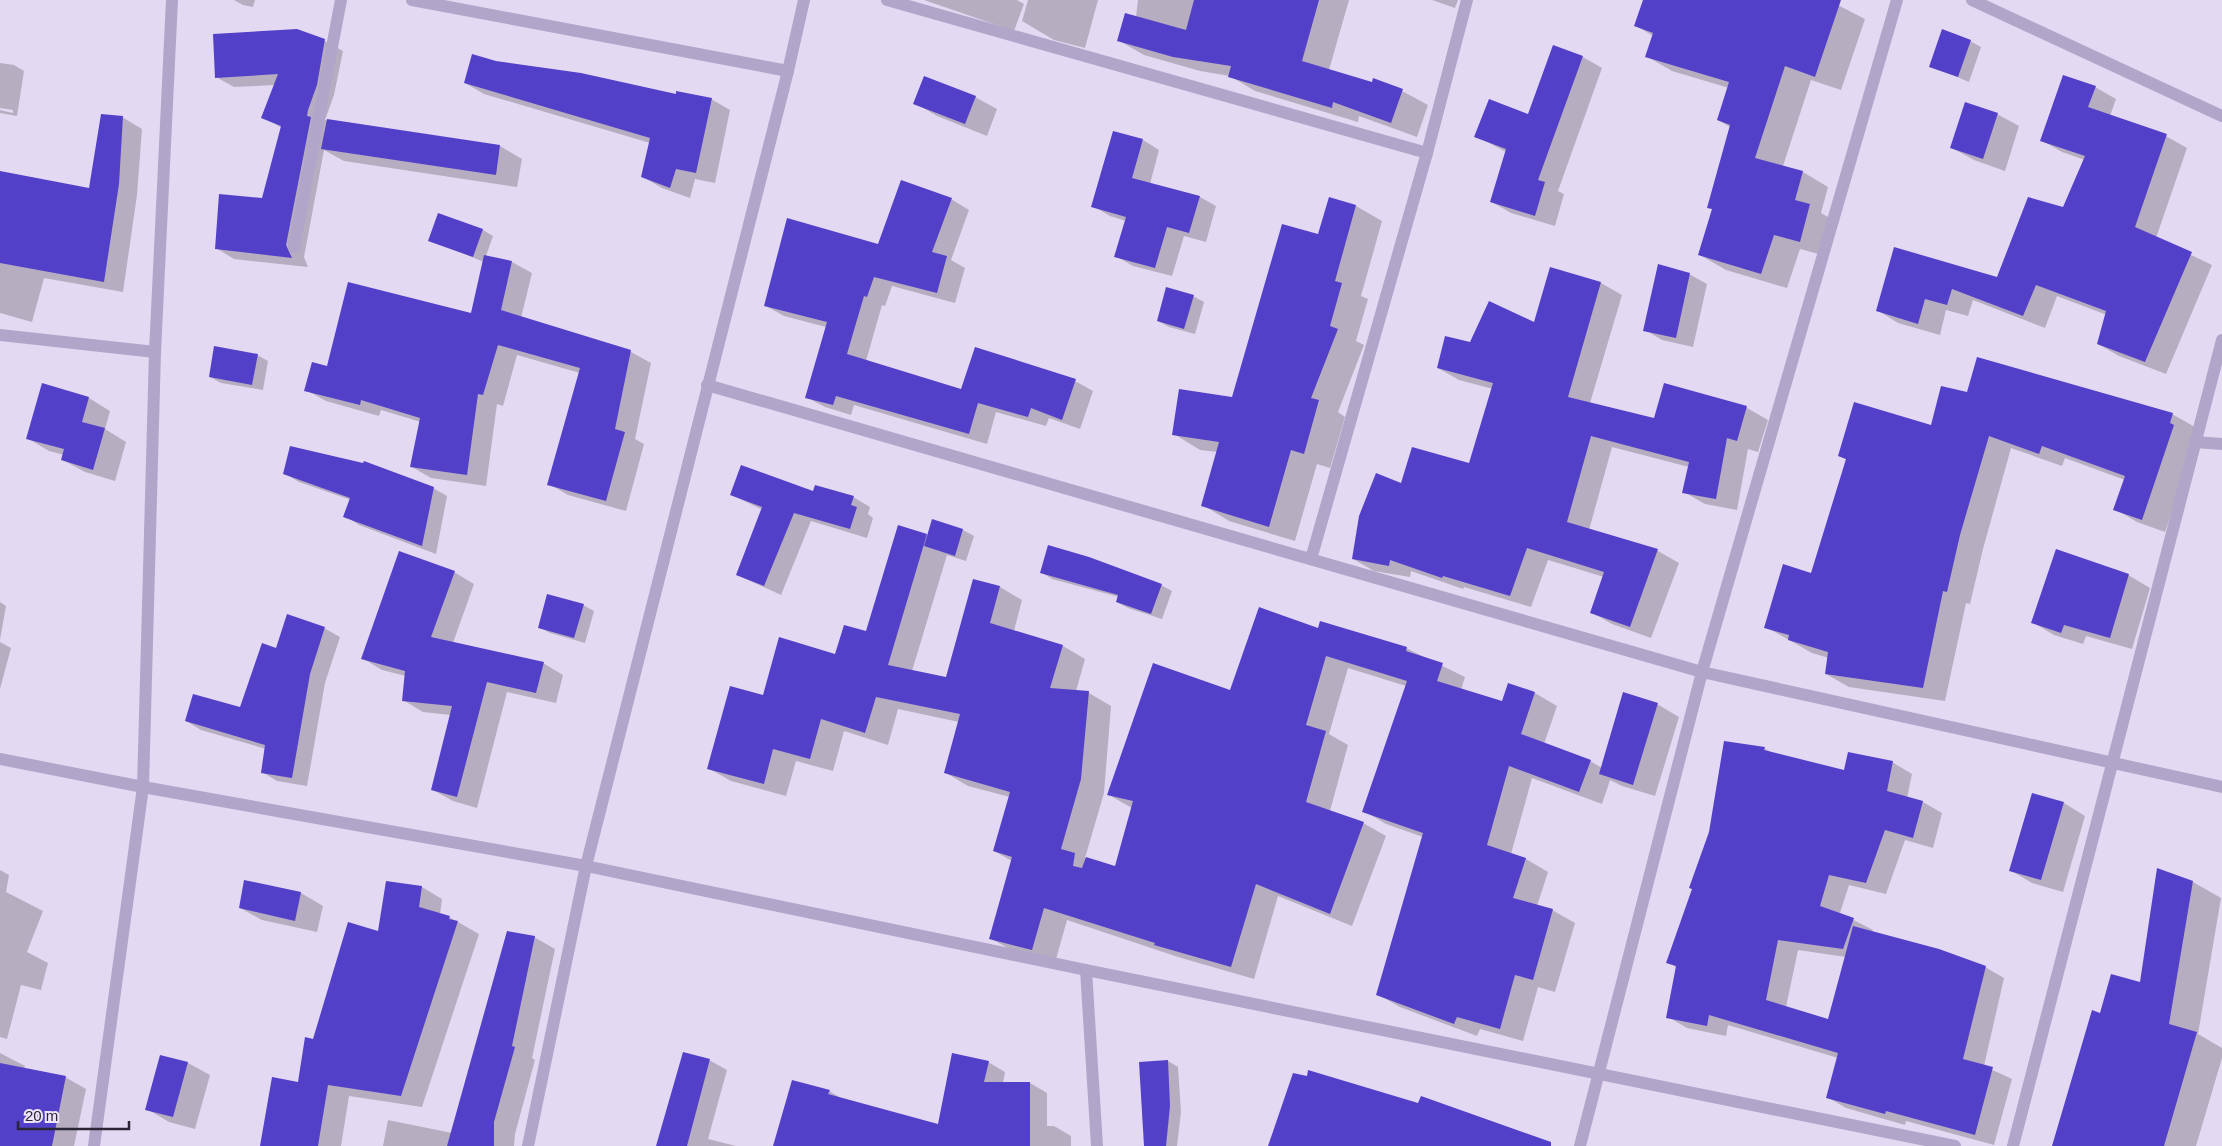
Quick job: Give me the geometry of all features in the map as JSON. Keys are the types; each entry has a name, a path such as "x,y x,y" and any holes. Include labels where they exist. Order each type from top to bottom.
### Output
{"street":[{"path":"94,1146 143,787 154,352 172,0"},
{"path":"294,247 341,0"},
{"path":"412,0 788,71"},
{"path":"528,1146 586,866 788,71 804,0"},
{"path":"887,0 1427,153"},
{"path":"1311,559 1427,153 1466,0"},
{"path":"1580,1146 1702,672 1897,0"},
{"path":"1972,0 2222,116"},
{"path":"0,335 154,352"},
{"path":"2013,1146 2222,340"},
{"path":"707,385 1702,672 2222,787"},
{"path":"2195,442 2222,444"},
{"path":"0,759 143,787 586,866 1598,1075 1955,1146"},
{"path":"1086,970 1097,1146"}],"building":[{"path":"1194,0 1319,0 1302,61 1372,82 1373,78 1403,89 1391,123 1333,102 1332,108 1228,77 1231,66 1173,57 1117,41 1125,13 1186,30"},
{"path":"1643,0 1841,0 1815,77 1785,66 1755,158 1803,171 1795,200 1810,204 1800,242 1774,235 1761,274 1698,255 1712,209 1707,208 1730,125 1717,120 1729,82 1645,57 1653,33 1634,26"},
{"path":"297,29 325,39 317,85 308,110 307,116 311,117 286,245 292,258 215,249 219,194 262,198 281,126 261,118 278,74 215,78 213,34"},
{"path":"1942,29 1971,40 1958,77 1929,67"},
{"path":"1553,45 1583,56 1538,180 1545,182 1535,216 1490,202 1506,149 1474,137 1489,99 1528,114"},
{"path":"472,54 496,61 581,73 676,94 676,91 712,98 696,173 676,169 670,188 641,177 650,138 464,83"},
{"path":"2063,75 2096,86 2088,107 2167,134 2135,227 2192,252 2145,362 2097,344 2106,311 2036,285 2023,316 1952,289 1947,305 1925,299 1918,324 1876,311 1894,247 1997,277 2028,197 2063,207 2085,156 2040,141"},
{"path":"924,76 976,96 965,124 913,104"},
{"path":"1965,102 1998,113 1983,159 1950,148"},
{"path":"101,114 123,116 119,184 104,282 0,263 0,171 89,188"},
{"path":"327,119 500,145 496,175 321,149"},
{"path":"1113,131 1143,139 1132,178 1200,196 1189,233 1167,227 1155,268 1114,257 1126,217 1091,207"},
{"path":"901,180 952,198 932,252 947,256 937,293 874,277 867,297 864,296 847,354 961,389 975,347 1076,379 1062,420 1031,408 1028,417 978,403 969,434 836,396 833,405 805,398 827,322 764,306 787,218 878,244"},
{"path":"1329,197 1356,205 1335,281 1342,283 1330,326 1338,329 1311,398 1319,400 1304,454 1291,450 1269,527 1201,506 1219,442 1172,435 1179,389 1232,397 1282,224 1318,234"},
{"path":"438,213 483,229 473,257 428,241"},
{"path":"484,255 512,261 501,310 631,350 615,429 625,432 606,501 547,485 580,368 498,345 483,395 478,394 467,475 410,467 420,418 361,400 360,405 304,391 312,362 327,366 348,282 471,313"},
{"path":"1658,264 1690,273 1676,338 1643,331"},
{"path":"1550,267 1601,282 1568,397 1654,418 1664,383 1747,406 1737,441 1727,438 1716,499 1682,493 1689,462 1591,436 1567,522 1658,549 1630,627 1590,613 1604,572 1527,548 1510,596 1443,576 1442,578 1390,560 1389,566 1352,559 1359,516 1376,473 1401,483 1412,447 1469,463 1493,383 1437,368 1445,336 1470,342 1489,301 1534,322"},
{"path":"1166,287 1194,295 1184,329 1157,321"},
{"path":"214,346 258,354 252,385 209,377"},
{"path":"1977,357 2173,413 2170,423 2174,425 2142,520 2113,510 2125,476 2042,446 2039,454 1989,436 1960,535 1947,592 1943,591 1923,688 1825,674 1828,652 1788,640 1789,635 1764,628 1783,564 1811,573 1846,459 1838,456 1854,402 1931,425 1941,386 1967,392"},
{"path":"42,383 89,397 82,422 105,428 93,470 61,460 64,449 26,439"},
{"path":"290,446 363,463 364,461 434,487 422,546 343,517 350,498 283,474"},
{"path":"741,465 813,491 815,485 854,496 851,505 857,507 850,529 794,513 764,586 736,575 762,507 730,495"},
{"path":"932,519 963,529 955,556 924,546"},
{"path":"898,525 927,534 888,665 946,677 973,579 1000,586 990,623 1063,645 1050,688 1089,691 1081,779 1061,849 1075,853 1073,866 1082,868 1086,857 1115,866 1133,801 1107,795 1153,663 1230,690 1259,607 1318,628 1320,621 1407,647 1406,651 1443,663 1437,681 1502,701 1508,683 1535,692 1521,734 1591,760 1579,792 1509,766 1487,845 1526,858 1513,898 1553,909 1533,980 1515,975 1500,1029 1457,1017 1454,1024 1376,995 1423,833 1362,812 1407,681 1326,656 1306,725 1326,731 1306,802 1364,822 1330,914 1256,884 1231,967 1154,945 1155,943 1044,908 1032,950 989,939 1012,857 993,851 1010,792 944,773 960,714 876,697 865,733 821,719 810,759 773,749 764,784 707,769 730,686 763,695 779,637 835,654 844,625 866,631"},
{"path":"1048,545 1089,557 1162,584 1151,614 1116,602 1118,595 1040,573"},
{"path":"2056,549 2129,574 2110,638 2064,625 2061,633 2031,623"},
{"path":"399,551 455,571 431,637 544,662 536,693 487,682 457,797 431,790 452,706 402,701 405,671 361,659"},
{"path":"547,594 584,604 574,638 538,628"},
{"path":"287,614 325,627 310,674 292,778 261,773 265,745 185,721 193,694 240,707 262,643 276,648"},
{"path":"1623,692 1658,703 1633,785 1599,774"},
{"path":"1724,741 1765,747 1764,750 1844,770 1848,752 1893,761 1887,791 1923,801 1913,838 1885,830 1866,883 1829,875 1820,906 1854,918 1843,949 1778,940 1766,1000 1828,1019 1853,926 1939,949 1986,966 1963,1059 1993,1067 1975,1135 1886,1111 1885,1114 1826,1098 1838,1053 1709,1015 1707,1026 1666,1018 1676,966 1666,963 1692,889 1689,888 1709,832"},
{"path":"2032,793 2064,802 2041,880 2009,871"},
{"path":"2157,868 2193,881 2169,1024 2197,1032 2164,1146 2052,1146 2092,1010 2100,1013 2111,974 2140,982"},
{"path":"244,880 301,892 295,921 239,908"},
{"path":"386,881 422,886 419,907 450,916 449,919 458,921 401,1096 328,1085 318,1146 260,1146 272,1077 298,1082 305,1037 313,1039 348,922 378,931"},
{"path":"507,931 535,936 512,1046 515,1047 494,1122 494,1146 447,1146"},
{"path":"683,1052 710,1059 687,1146 656,1146"},
{"path":"952,1053 989,1061 984,1082 1030,1082 1030,1146 773,1146 792,1080 830,1090 828,1094 938,1124"},
{"path":"160,1055 188,1062 173,1117 145,1110"},
{"path":"1168,1060 1170,1106 1166,1146 1144,1146 1139,1062"},
{"path":"0,1063 66,1076 52,1146 0,1146"},
{"path":"1308,1070 1418,1103 1421,1096 1551,1142 1551,1146 1268,1146 1293,1073 1307,1076"}]}
